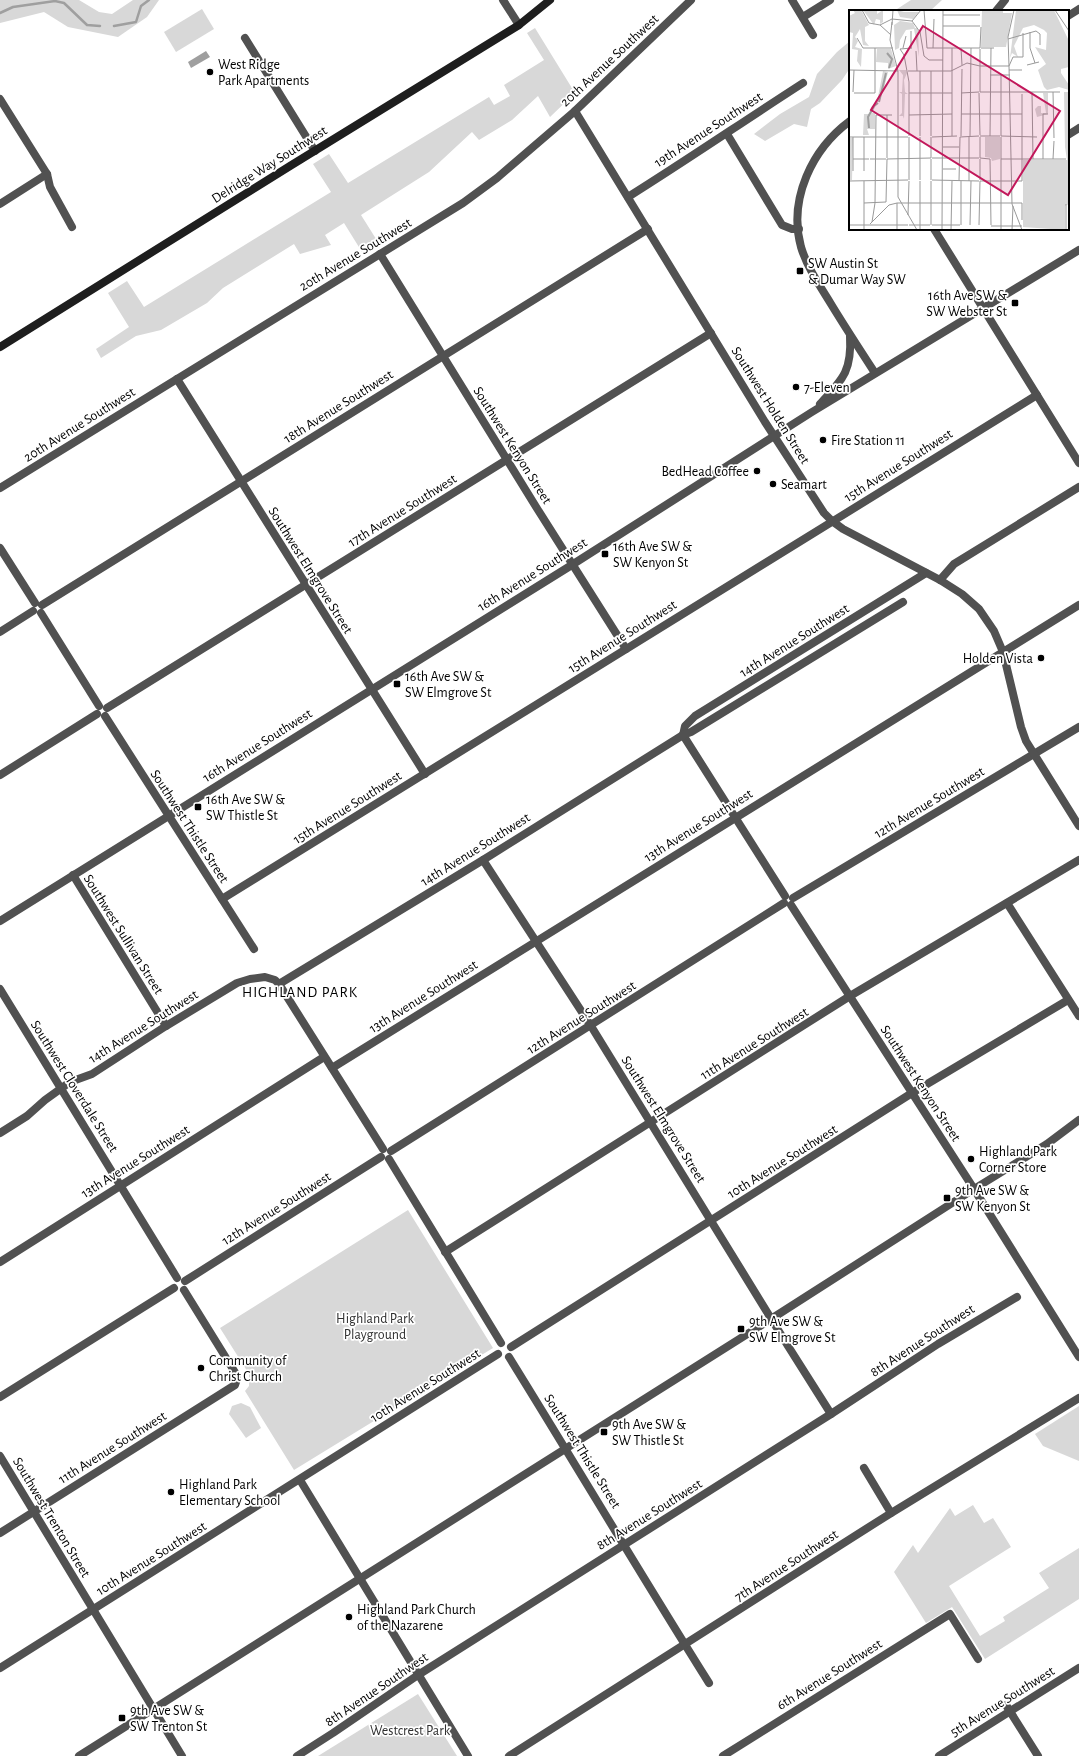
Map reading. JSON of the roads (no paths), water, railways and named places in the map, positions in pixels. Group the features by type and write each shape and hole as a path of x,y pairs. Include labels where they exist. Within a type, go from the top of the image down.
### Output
{"main road":[{"name":"Delridge Way Southwest","path":"0,347 315,150 519,26 550,0"}],"street":[{"path":"503,0 519,26"},
{"name":"20th Avenue Southwest","path":"0,488 380,254 481,190 575,111 691,0"},
{"path":"792,0 813,35"},
{"path":"802,17 830,0"},
{"path":"997,10 1006,0"},
{"path":"1069,15 1079,9"},
{"path":"245,38 315,150"},
{"name":"19th Avenue Southwest","path":"628,197 727,134 802,83"},
{"path":"0,99 47,174 50,187 72,227"},
{"name":"Southwest Holden Street","path":"575,111 774,436 824,513 843,529 940,580 962,594 979,609 994,631 1003,652 1021,727 1033,754 1079,826"},
{"path":"849,122 830,138 811,165 799,203 799,229 801,247 818,284 875,373"},
{"path":"1069,134 1079,128"},
{"path":"727,134 782,225 792,229 799,229"},
{"path":"0,204 47,174"},
{"name":"18th Avenue Southwest","path":"0,632 648,229"},
{"path":"935,230 1079,463"},
{"name":"16th Avenue Southwest","path":"0,921 572,565 812,412 1079,250"},
{"name":"Southwest Kenyon Street","path":"380,254 572,565 626,649"},
{"name":"17th Avenue Southwest","path":"0,775 711,333"},
{"path":"812,412 839,384 845,375 851,352 850,335"},
{"name":"Southwest Elmgrove Street","path":"177,379 425,774"},
{"name":"15th Avenue Southwest","path":"222,899 1037,395"},
{"path":"940,580 954,564 1079,487"},
{"name":"Southwest Thistle Street","path":"0,548 254,949"},
{"name":"14th Avenue Southwest","path":"683,735 685,726 694,716 926,573"},
{"name":"14th Avenue Southwest","path":"0,1133 27,1116 70,1082 92,1074 166,1026 237,983 265,977 275,980 279,984 483,860 683,735 691,732 904,602"},
{"name":"13th Avenue Southwest","path":"332,1068 1079,605"},
{"name":"12th Avenue Southwest","path":"185,1281 384,1155 392,1155 391,1151 788,901 1079,727"},
{"name":"Southwest Kenyon Street","path":"683,735 974,1189 1079,1357"},
{"name":"Southwest Elmgrove Street","path":"483,860 591,1026 771,1319 832,1414"},
{"name":"11th Avenue Southwest","path":"445,1252 850,996 1079,860"},
{"name":"Southwest Sullivan Street","path":"73,875 166,1026"},
{"path":"1007,903 1079,1016"},
{"path":"279,984 501,1343"},
{"name":"Southwest Cloverdale Street","path":"0,989 177,1278"},
{"name":"10th Avenue Southwest","path":"512,1346 712,1221 912,1093 1068,1000"},
{"name":"13th Avenue Southwest","path":"0,1262 324,1057"},
{"path":"79,1756 566,1449 974,1189 1048,1144 1079,1120"},
{"path":"177,1278 181,1278 185,1281 186,1286 184,1290 178,1291 174,1288 173,1282 177,1278"},
{"path":"0,1397 174,1288"},
{"name":"11th Avenue Southwest","path":"0,1533 225,1392 236,1382 236,1374 184,1290"},
{"name":"8th Avenue Southwest","path":"296,1756 333,1734 418,1675 832,1414 938,1344 1017,1297"},
{"path":"501,1343 508,1343 512,1346 512,1352 509,1357 503,1358 498,1354 498,1347 501,1343"},
{"name":"10th Avenue Southwest","path":"0,1668 498,1354"},
{"name":"Southwest Thistle Street","path":"509,1357 709,1683"},
{"name":"7th Avenue Southwest","path":"510,1756 891,1513 1079,1398"},
{"name":"Southwest Trenton Street","path":"0,1456 182,1756"},
{"path":"864,1468 891,1513"},
{"path":"300,1480 468,1756"},
{"name":"6th Avenue Southwest","path":"723,1756 950,1614 978,1659"},
{"name":"5th Avenue Southwest","path":"939,1756 1008,1708 1079,1668"},
{"path":"1008,1708 1038,1756"}],"waterway":[{"path":"114,26 136,22 141,6 149,0"},
{"path":"0,13 13,7 55,1 64,3 87,25 100,26"}],"place":[{"name":"West Ridge Park Apartments","path":"210,72"},
{"name":"SW Austin St & Dumar Way SW","path":"800,271"},
{"name":"16th Ave SW & SW Webster St","path":"1015,303"},
{"name":"7-Eleven","path":"796,387"},
{"name":"Fire Station 11","path":"823,440"},
{"name":"BedHead Coffee","path":"757,471"},
{"name":"Seamart","path":"773,484"},
{"name":"16th Ave SW & SW Kenyon St","path":"605,554"},
{"name":"Holden Vista","path":"1041,658"},
{"name":"16th Ave SW & SW Elmgrove St","path":"397,684"},
{"name":"16th Ave SW & SW Thistle St","path":"198,807"},
{"name":"Highland Park Corner Store","path":"971,1159"},
{"name":"9th Ave SW & SW Kenyon St","path":"947,1198"},
{"name":"9th Ave SW & SW Elmgrove St","path":"741,1329"},
{"name":"Community of Christ Church","path":"201,1368"},
{"name":"9th Ave SW & SW Thistle St","path":"604,1432"},
{"name":"Highland Park Elementary School","path":"171,1492"},
{"name":"Highland Park Church of the Nazarene","path":"349,1617"},
{"name":"9th Ave SW & SW Trenton St","path":"122,1718"}],"district":[{"name":"HIGHLAND PARK","path":"300,992"}],"park label":[{"name":"Highland Park Playground","path":"375,1326"},
{"name":"Westcrest Park","path":"410,1730"}]}
